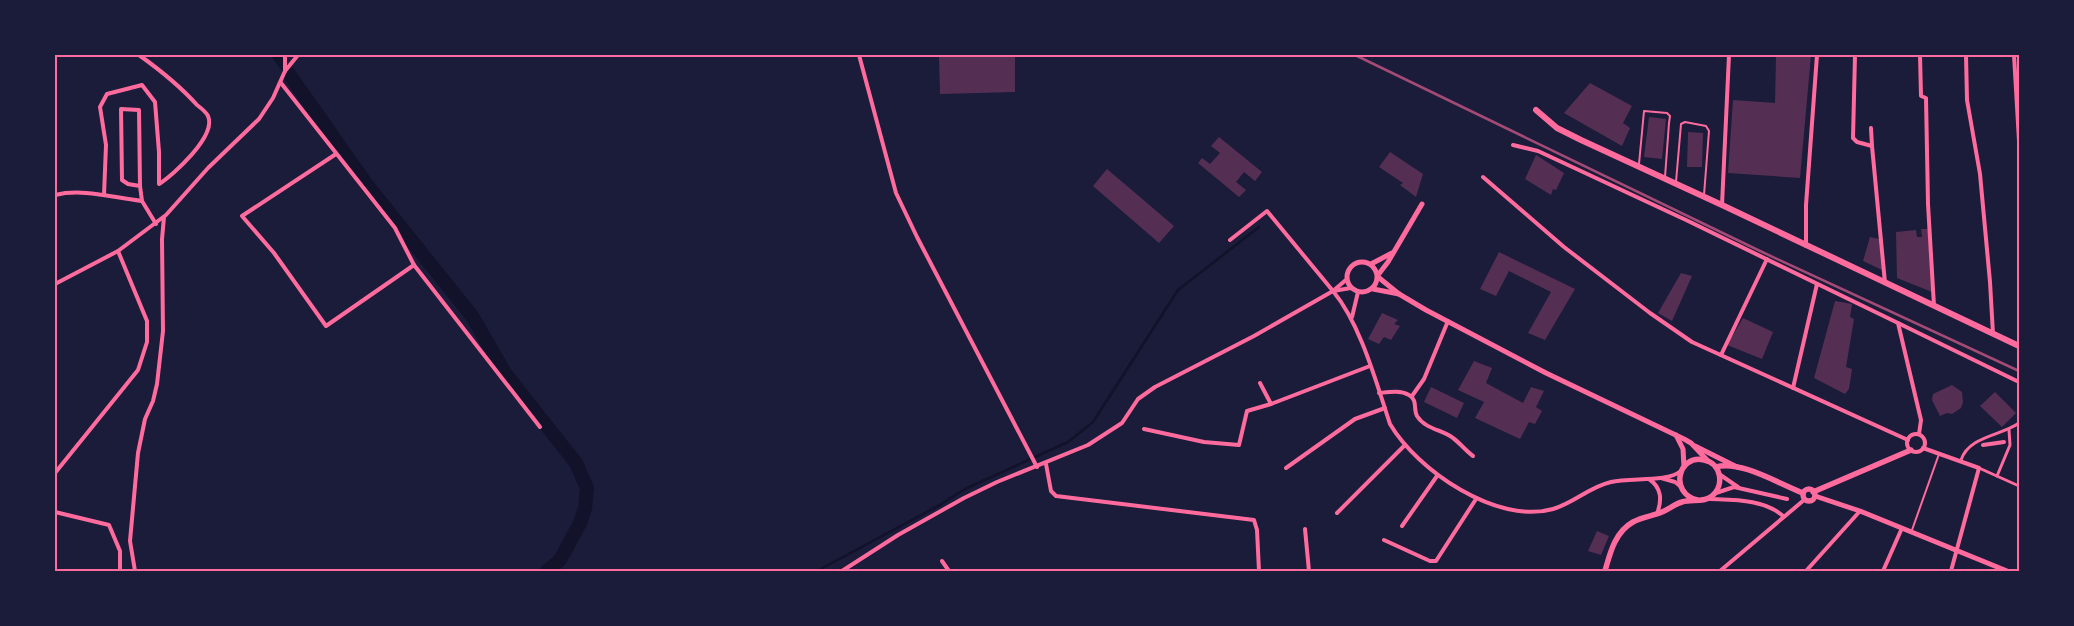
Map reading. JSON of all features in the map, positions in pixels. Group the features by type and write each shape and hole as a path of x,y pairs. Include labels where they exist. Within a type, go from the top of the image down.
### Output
{"main road":[{"path":"1536,110 1557,128 1638,168 1722,204 1806,246 2019,346"},
{"path":"1803,493 1804,500 1812,501 1814,494 1911,450"},
{"path":"1605,571 1609,555 1620,534 1633,522 1657,514 1674,505 1708,499 1714,494 1720,484 1717,470 1708,461 1695,460 1683,469 1681,487 1674,505"},
{"path":"1717,470 1740,468 1803,493"},
{"path":"1681,487 1687,496 1697,500"},
{"path":"1803,493 1808,489 1814,494"}],"street":[{"path":"104,195 106,145 100,108 107,94 142,85 155,102 159,152 158,184 170,176 192,154 209,129 208,117 183,90 139,55"},
{"path":"55,284 118,251 164,217 208,168 259,119 281,83 285,71 286,55"},
{"path":"285,71 298,55"},
{"path":"859,55 896,193 1036,465"},
{"path":"1722,204 1729,55"},
{"path":"1806,246 1806,206 1817,55"},
{"path":"1855,55 1853,138 1857,142 1872,146"},
{"path":"1920,55 1921,96 1926,98 1928,204 1934,306"},
{"path":"1966,55 1968,100 1980,174 1993,334"},
{"path":"2014,55 2019,141"},
{"path":"281,83 395,228 414,265 540,427"},
{"path":"140,186 128,184 122,180 121,109 139,110 140,186 142,201 156,224"},
{"path":"1872,128 1872,146 1885,283"},
{"path":"1513,145 1538,151 1686,220 2019,382"},
{"path":"336,154 242,216 274,253 326,326 414,265"},
{"path":"1483,177 1564,247 1650,313 1692,342 1908,440"},
{"path":"55,195 66,193 104,195 142,201"},
{"path":"1347,279 1352,288 1358,292 1368,292 1373,289 1378,276 1422,204"},
{"path":"1230,240 1267,211 1333,291 1352,318 1390,424 1405,445 1437,476 1476,499 1510,509 1552,510 1604,483 1672,476 1683,469 1683,449 1676,435"},
{"path":"135,571 130,541 138,453 145,419 153,401 157,384 163,331 162,238 164,217"},
{"path":"55,473 138,370 144,358 148,342 147,321 118,251"},
{"path":"1371,264 1393,252"},
{"path":"1721,355 1766,260"},
{"path":"842,571 898,535 964,498 1036,465 1046,464 1088,445 1122,423 1138,399 1155,387 1254,336 1333,291 1347,279 1349,269 1354,264 1364,262 1371,264 1378,276 1399,294 1448,321 1546,373 1740,468"},
{"path":"1793,388 1817,284"},
{"path":"1333,291 1352,288"},
{"path":"1373,289 1399,294"},
{"path":"1352,318 1358,292"},
{"path":"1412,396 1424,379 1448,321"},
{"path":"1898,323 1921,420 1919,434 1924,440 1923,448"},
{"path":"1144,429 1204,442 1239,445 1247,412 1370,366"},
{"path":"1260,383 1271,404"},
{"path":"1379,393 1392,391 1412,396 1415,401 1417,416 1431,428 1454,438 1464,450 1473,456"},
{"path":"1286,468 1355,419 1385,408"},
{"path":"1961,460 1970,445 2009,430 2019,423"},
{"path":"1997,476 2010,445 2009,430"},
{"path":"1919,434 1913,434 1908,440 1908,446 1911,450 1918,451 1923,448 1939,452 2019,486"},
{"path":"1984,445 2004,442"},
{"path":"1691,443 1708,461"},
{"path":"1337,513 1405,445"},
{"path":"1046,464 1051,491 1056,496 1254,520 1257,530 1259,571"},
{"path":"1951,571 1958,552 1979,468"},
{"path":"1717,470 1726,480 1740,488 1787,499"},
{"path":"1402,526 1437,476"},
{"path":"1647,478 1655,484 1660,493 1660,504 1657,514"},
{"path":"1656,478 1675,482 1681,487"},
{"path":"1714,494 1726,489 1740,488"},
{"path":"1814,494 2007,571"},
{"path":"1384,540 1430,561 1436,561 1476,499"},
{"path":"1708,499 1760,504 1777,511 1783,516"},
{"path":"1720,571 1804,500"},
{"path":"1806,571 1860,511"},
{"path":"55,512 108,525 120,551 120,571"},
{"path":"1883,571 1902,528"},
{"path":"1305,529 1309,571"},
{"path":"942,561 949,571"}],"lane":[{"path":"1638,168 1643,113 1647,110 1663,111 1670,116 1665,179"},
{"path":"1675,184 1681,124 1685,122 1704,125 1708,127 1709,131 1703,196"},
{"path":"1911,532 1939,452"}],"building":[{"path":"939,55 1015,55 1015,92 940,94"},
{"path":"1776,55 1811,55 1800,178 1728,173 1733,100 1775,103"},
{"path":"1590,83 1632,106 1623,123 1630,128 1622,146 1564,113"},
{"path":"1649,117 1666,119 1662,159 1644,157"},
{"path":"1688,132 1703,133 1702,167 1687,167"},
{"path":"1219,137 1262,172 1255,181 1244,172 1236,182 1246,190 1239,197 1198,163 1202,158 1210,164 1220,153 1211,146"},
{"path":"1390,152 1423,174 1416,197 1400,185 1403,183 1379,167"},
{"path":"1536,155 1564,173 1556,190 1553,189 1551,195 1525,179"},
{"path":"1107,169 1174,226 1159,243 1093,186"},
{"path":"1921,229 1929,229 1932,292 1897,278 1896,232 1916,230 1917,237 1922,237"},
{"path":"1870,237 1879,239 1882,270 1863,261"},
{"path":"1499,252 1575,289 1545,340 1528,333 1551,292 1509,271 1496,296 1480,289"},
{"path":"1681,273 1692,276 1672,321 1658,313"},
{"path":"1835,301 1852,304 1850,317 1854,319 1846,367 1852,369 1849,389 1845,394 1814,378"},
{"path":"1382,313 1398,320 1394,324 1400,326 1391,340 1384,337 1379,344 1368,339"},
{"path":"1743,318 1773,332 1762,359 1727,345"},
{"path":"1474,361 1492,368 1486,383 1523,403 1531,387 1544,391 1536,407 1542,411 1535,424 1529,422 1520,439 1475,418 1484,402 1458,390"},
{"path":"1952,385 1962,392 1963,402 1961,408 1952,414 1947,413 1940,416 1932,400 1933,394"},
{"path":"1431,387 1464,403 1457,418 1424,402"},
{"path":"1995,392 2016,413 2002,427 1980,406"},
{"path":"1597,531 1609,536 1601,555 1588,551"}],"waterway":[{"path":"276,55 284,66"},
{"path":"289,74 367,185 472,316 505,373 576,463 587,488 585,508 580,523 560,560 547,571"},
{"path":"817,571 938,506 965,489 1068,442 1093,422 1178,290 1259,227"}],"railway":[{"path":"1355,55 1760,251 2019,371"}]}
